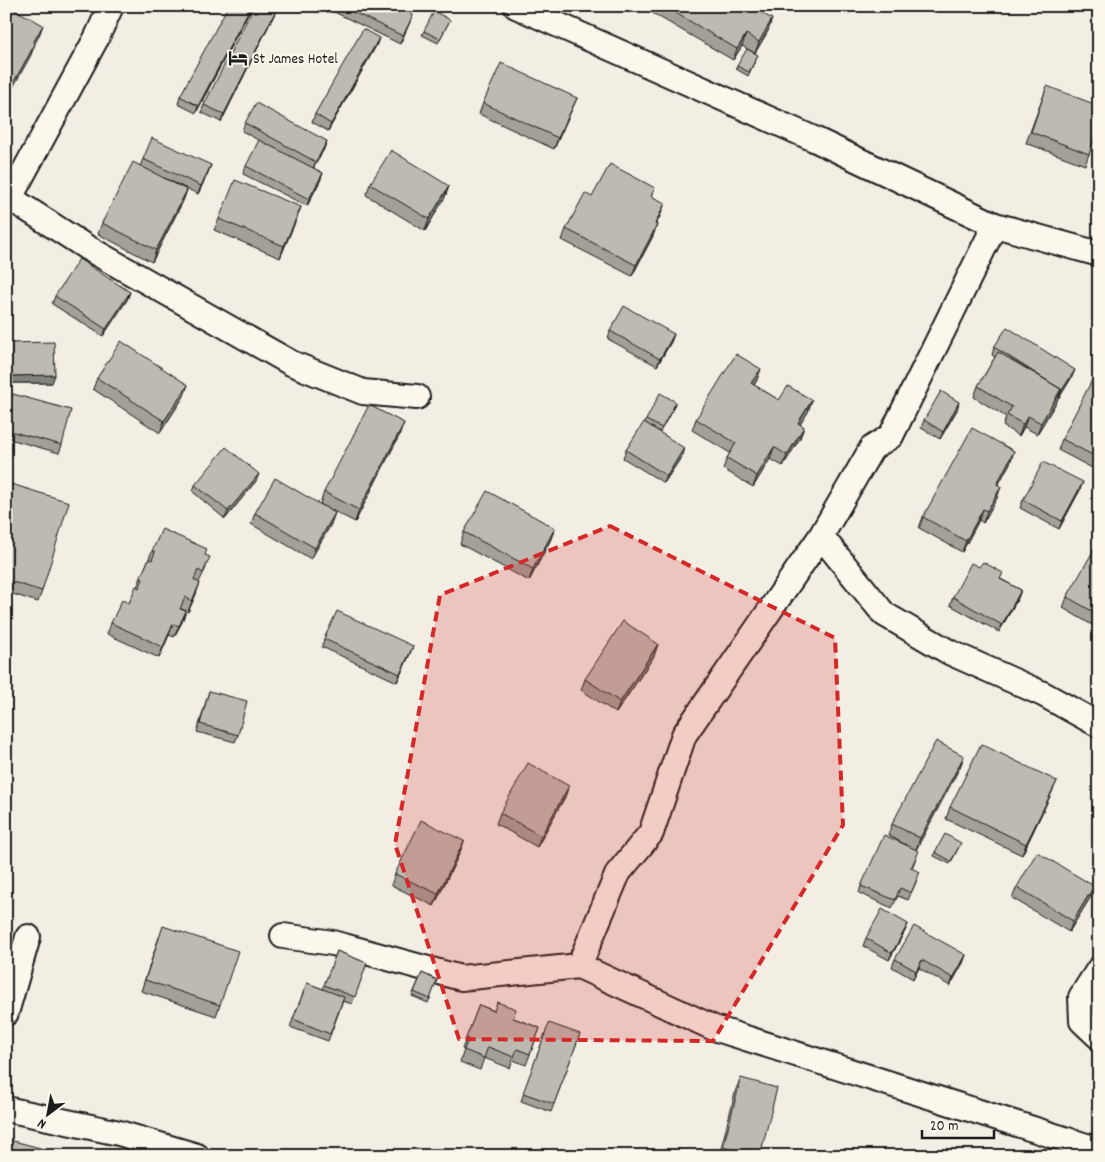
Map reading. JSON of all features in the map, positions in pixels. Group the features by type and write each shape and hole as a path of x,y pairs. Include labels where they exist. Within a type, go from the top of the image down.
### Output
{"street":[{"path":"111,6 97,37 8,202 291,363 363,392 416,397"},
{"path":"516,6 814,139 995,225 1099,254"},
{"path":"579,966 618,873 651,833 684,735 821,536 872,448 891,436 995,225"},
{"path":"821,536 884,614 949,652 1043,694 1099,725"},
{"path":"283,936 333,943 460,978 579,966 714,1028 1099,1150"},
{"path":"6,1013 28,937"},
{"path":"1099,968 1081,997 1082,1021 1099,1037"},
{"path":"6,1109 120,1133 197,1156"}],"highlighted area":[{"path":"610,526 835,638 843,825 713,1041 459,1039 395,844 440,595"}],"building":[{"path":"228,6 251,6 198,106 180,96"},
{"path":"254,6 278,6 224,114 204,105"},
{"path":"341,6 395,6 413,15 403,36"},
{"path":"664,6 750,6 772,19 759,42 746,34 737,49"},
{"path":"754,6 764,6 761,10"},
{"path":"10,7 43,25 33,43 35,44 6,96 6,14"},
{"path":"434,11 450,20 440,39 424,31"},
{"path":"363,29 379,38 331,124 315,114"},
{"path":"747,49 758,55 749,72 737,66"},
{"path":"501,63 577,98 558,138 483,103"},
{"path":"1047,86 1099,106 1099,127 1089,154 1031,132"},
{"path":"256,103 327,141 316,162 245,123"},
{"path":"152,138 211,165 201,186 143,159"},
{"path":"259,140 323,173 309,199 246,166"},
{"path":"391,150 449,186 429,219 370,184"},
{"path":"133,162 187,190 156,250 102,223"},
{"path":"610,164 655,188 651,196 665,203 655,224 657,225 636,265 566,229 585,193 592,197"},
{"path":"235,180 301,207 284,246 219,219"},
{"path":"79,259 130,292 106,329 55,296"},
{"path":"624,306 674,334 660,359 610,331"},
{"path":"1007,327 1075,370 1062,390 994,347"},
{"path":"121,341 188,385 164,421 97,378"},
{"path":"54,342 55,375 9,376 8,343"},
{"path":"998,352 1061,389 1041,423 1028,416 1023,424 1007,415 1012,407 978,386"},
{"path":"736,354 761,369 751,383 779,400 788,386 812,400 798,423 804,427 787,455 774,447 757,476 727,458 736,443 696,419"},
{"path":"1093,378 1099,381 1098,458 1062,439"},
{"path":"941,391 959,402 943,432 924,420"},
{"path":"660,393 676,402 662,428 646,420"},
{"path":"13,394 71,410 62,445 6,430 6,420"},
{"path":"369,405 404,423 359,510 324,492"},
{"path":"644,422 684,448 667,476 626,450"},
{"path":"972,428 1014,451 997,484 1001,487 987,511 983,509 966,541 923,517"},
{"path":"226,447 259,474 228,511 195,485"},
{"path":"1043,462 1083,482 1062,521 1023,500"},
{"path":"275,478 335,513 315,548 255,513"},
{"path":"8,483 69,502 42,591 6,580 6,488"},
{"path":"487,491 555,528 533,569 464,532"},
{"path":"162,529 207,549 205,555 210,557 203,573 198,570 194,580 200,583 192,601 185,597 180,609 186,611 179,626 173,624 163,647 111,623 122,600 129,603 136,586 139,588 143,579 140,578 149,559 152,560 155,552 152,551"},
{"path":"1096,546 1099,547 1099,615 1067,597"},
{"path":"983,562 1003,573 1000,579 1021,590 1002,625 953,597 971,563 979,567"},
{"path":"337,611 413,646 400,674 324,639"},
{"path":"623,621 658,644 620,702 585,679"},
{"path":"209,691 247,701 238,735 200,724"},
{"path":"936,741 964,756 920,838 892,824"},
{"path":"981,744 1057,781 1026,844 950,807"},
{"path":"528,763 569,786 541,836 500,813"},
{"path":"421,820 464,841 438,894 395,874"},
{"path":"945,834 961,843 951,861 935,852"},
{"path":"884,835 919,851 911,868 920,872 911,893 900,888 895,900 861,886"},
{"path":"1037,852 1094,886 1073,921 1017,887"},
{"path":"882,909 908,924 892,953 866,938"},
{"path":"163,926 238,951 220,1005 145,980"},
{"path":"914,926 966,955 953,978 922,960 916,971 895,959"},
{"path":"337,951 367,963 355,997 324,985"},
{"path":"422,973 437,980 430,999 414,992"},
{"path":"307,983 344,997 330,1034 293,1019"},
{"path":"497,1002 516,1009 513,1018 540,1028 530,1054 517,1049 514,1057 488,1047 484,1058 464,1050 468,1039 466,1038 479,1005 494,1011"},
{"path":"549,1023 580,1034 554,1104 523,1093"},
{"path":"741,1078 777,1088 760,1156 723,1147"},
{"path":"6,1139 44,1149 42,1156 6,1156"}],"place":[{"name":"St James Hotel","path":"238,58"}]}
